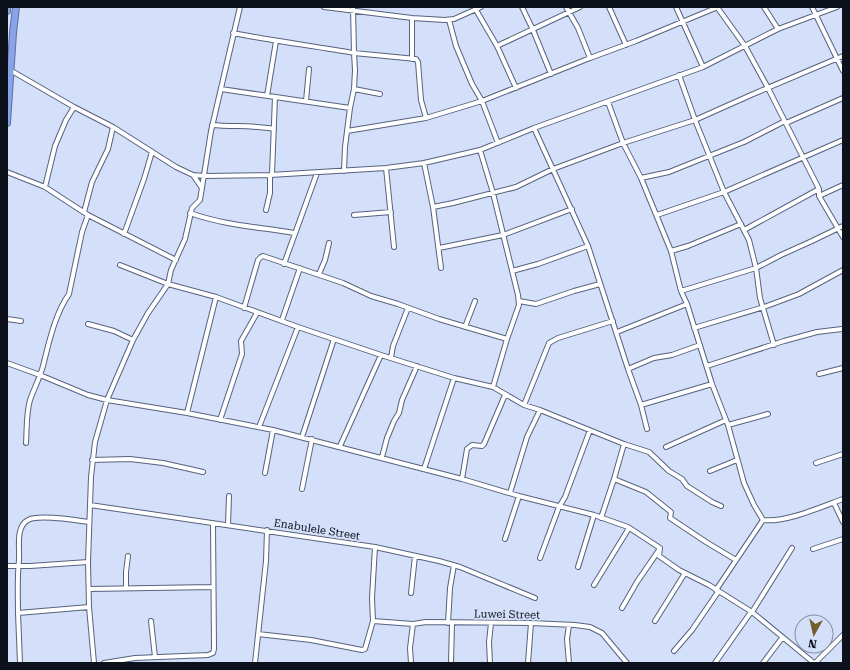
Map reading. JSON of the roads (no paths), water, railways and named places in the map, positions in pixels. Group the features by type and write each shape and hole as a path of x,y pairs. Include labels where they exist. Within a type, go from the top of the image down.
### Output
{"highway":[{"path":"7,124 16,7"}],"street":[{"path":"94,663 89,607 88,562 92,460 95,442 107,400 133,340 148,313 168,284 171,270 185,239 190,213 192,208 200,200 212,125 238,7"},
{"path":"324,7 353,9 412,18 449,20 481,7"},
{"path":"522,7 551,74"},
{"path":"566,7 578,28 590,58"},
{"path":"497,46 580,7"},
{"path":"609,7 626,45"},
{"path":"676,7 703,67"},
{"path":"347,131 426,118 482,101 626,45 718,7 745,46 768,88 819,189 819,196 843,237"},
{"path":"764,7 778,29"},
{"path":"812,7 843,71"},
{"path":"10,70 74,107 114,127 176,167 193,175 271,175 344,172 424,163 480,150 534,128 703,67 778,29 837,7"},
{"path":"344,172 345,147 354,89 355,70 353,9"},
{"path":"476,10 497,46 516,88"},
{"path":"412,18 412,59"},
{"path":"449,20 459,52 472,84 482,101 498,143"},
{"path":"233,34 319,46 354,53 416,59 418,62 421,100 426,118"},
{"path":"267,96 276,41"},
{"path":"432,207 453,204 516,187 553,169 623,143 695,120 751,94 843,56"},
{"path":"306,101 309,69"},
{"path":"679,75 695,120 724,192 749,240 756,268 760,298 764,307 774,345"},
{"path":"221,89 350,108"},
{"path":"354,89 380,94"},
{"path":"266,210 270,193 275,97"},
{"path":"641,178 669,172 744,142 785,122 843,98"},
{"path":"608,102 623,143 641,178 671,251 681,291 687,304 712,384 728,425 744,483 754,505 763,520 773,522 843,499"},
{"path":"45,187 55,146 66,120 74,107"},
{"path":"212,125 229,127 264,127 274,129"},
{"path":"84,212 92,182 108,148 114,127"},
{"path":"534,128 588,246 641,405 647,429"},
{"path":"657,215 724,192 843,140"},
{"path":"480,150 493,193 519,301 493,387"},
{"path":"124,234 152,152"},
{"path":"424,163 442,268"},
{"path":"386,168 394,247"},
{"path":"7,172 45,187 88,215 176,260"},
{"path":"284,264 317,173"},
{"path":"193,175 202,188"},
{"path":"819,196 843,185"},
{"path":"744,230 819,189"},
{"path":"439,248 503,235 572,209"},
{"path":"354,216 391,212"},
{"path":"190,213 222,222 294,234"},
{"path":"26,443 27,417 30,401 40,375 59,314 64,301 69,294 82,232 88,215"},
{"path":"671,251 688,246 741,224"},
{"path":"681,291 756,268 843,226"},
{"path":"319,274 325,260 329,243"},
{"path":"512,271 538,264 588,246"},
{"path":"244,308 259,258 263,256 343,282 371,296 466,328 507,339"},
{"path":"120,265 168,284 216,297 257,313 282,320 298,327 381,355 454,378 493,387 524,405 624,444 649,452 669,471 682,479 687,486 721,506"},
{"path":"282,320 300,268"},
{"path":"694,328 764,307 799,294 843,270"},
{"path":"519,301 536,304 600,284"},
{"path":"187,412 216,297"},
{"path":"466,328 475,301"},
{"path":"617,332 687,304"},
{"path":"391,358 393,346 408,308"},
{"path":"220,420 242,354 241,341 257,313"},
{"path":"7,319 21,321"},
{"path":"524,405 548,343 558,338 613,321"},
{"path":"88,324 114,331 133,340"},
{"path":"259,427 298,327"},
{"path":"707,366 817,332 843,330"},
{"path":"302,437 334,339"},
{"path":"628,369 654,358 672,355 700,345"},
{"path":"340,446 381,355"},
{"path":"7,363 88,395 107,400 187,412 273,430 462,478 519,496 594,515 628,526 660,548"},
{"path":"382,457 387,438 394,421 400,413 402,400 417,366"},
{"path":"819,374 843,368"},
{"path":"424,469 454,378"},
{"path":"641,405 712,384"},
{"path":"462,478 467,449 472,445 482,446 484,444 505,395"},
{"path":"510,493 526,437 540,410"},
{"path":"728,425 768,414"},
{"path":"666,447 726,420"},
{"path":"266,473 273,430"},
{"path":"540,558 559,506 565,497 590,430"},
{"path":"302,489 312,440"},
{"path":"601,518 624,444"},
{"path":"816,463 843,454"},
{"path":"92,460 130,459 163,463 203,472"},
{"path":"710,471 737,460"},
{"path":"614,479 646,492 671,512 670,518 736,560"},
{"path":"228,525 229,496"},
{"path":"505,539 519,496"},
{"path":"834,503 843,522"},
{"name":"Enabulele Street","path":"90,505 375,547 454,565 535,598"},
{"path":"578,567 594,515"},
{"path":"20,663 18,542 21,528 24,522 29,519 43,517 89,522"},
{"path":"674,651 692,630 763,520"},
{"path":"104,663 134,658 208,655 213,652 213,523"},
{"path":"594,585 629,528"},
{"path":"255,663 266,561 267,530"},
{"path":"813,549 843,539"},
{"path":"258,634 311,640 364,650 372,621 375,547"},
{"path":"660,548 659,556 752,612 814,663 843,635"},
{"path":"622,608 637,582 660,548"},
{"path":"715,663 752,612 792,548"},
{"path":"126,588 128,556"},
{"path":"411,593 415,556"},
{"path":"7,566 88,562"},
{"path":"451,663 450,588 454,565"},
{"path":"655,621 685,573"},
{"path":"89,589 213,587"},
{"path":"18,612 89,607"},
{"path":"151,621 155,657"},
{"name":"Luwei Street","path":"372,621 413,624 426,622 531,623 590,627 602,633 627,663"},
{"path":"490,663 489,642 491,623"},
{"path":"528,663 531,623"},
{"path":"411,663 410,648 413,624"},
{"path":"569,625 567,640 569,663"},
{"path":"763,663 782,638"}]}
